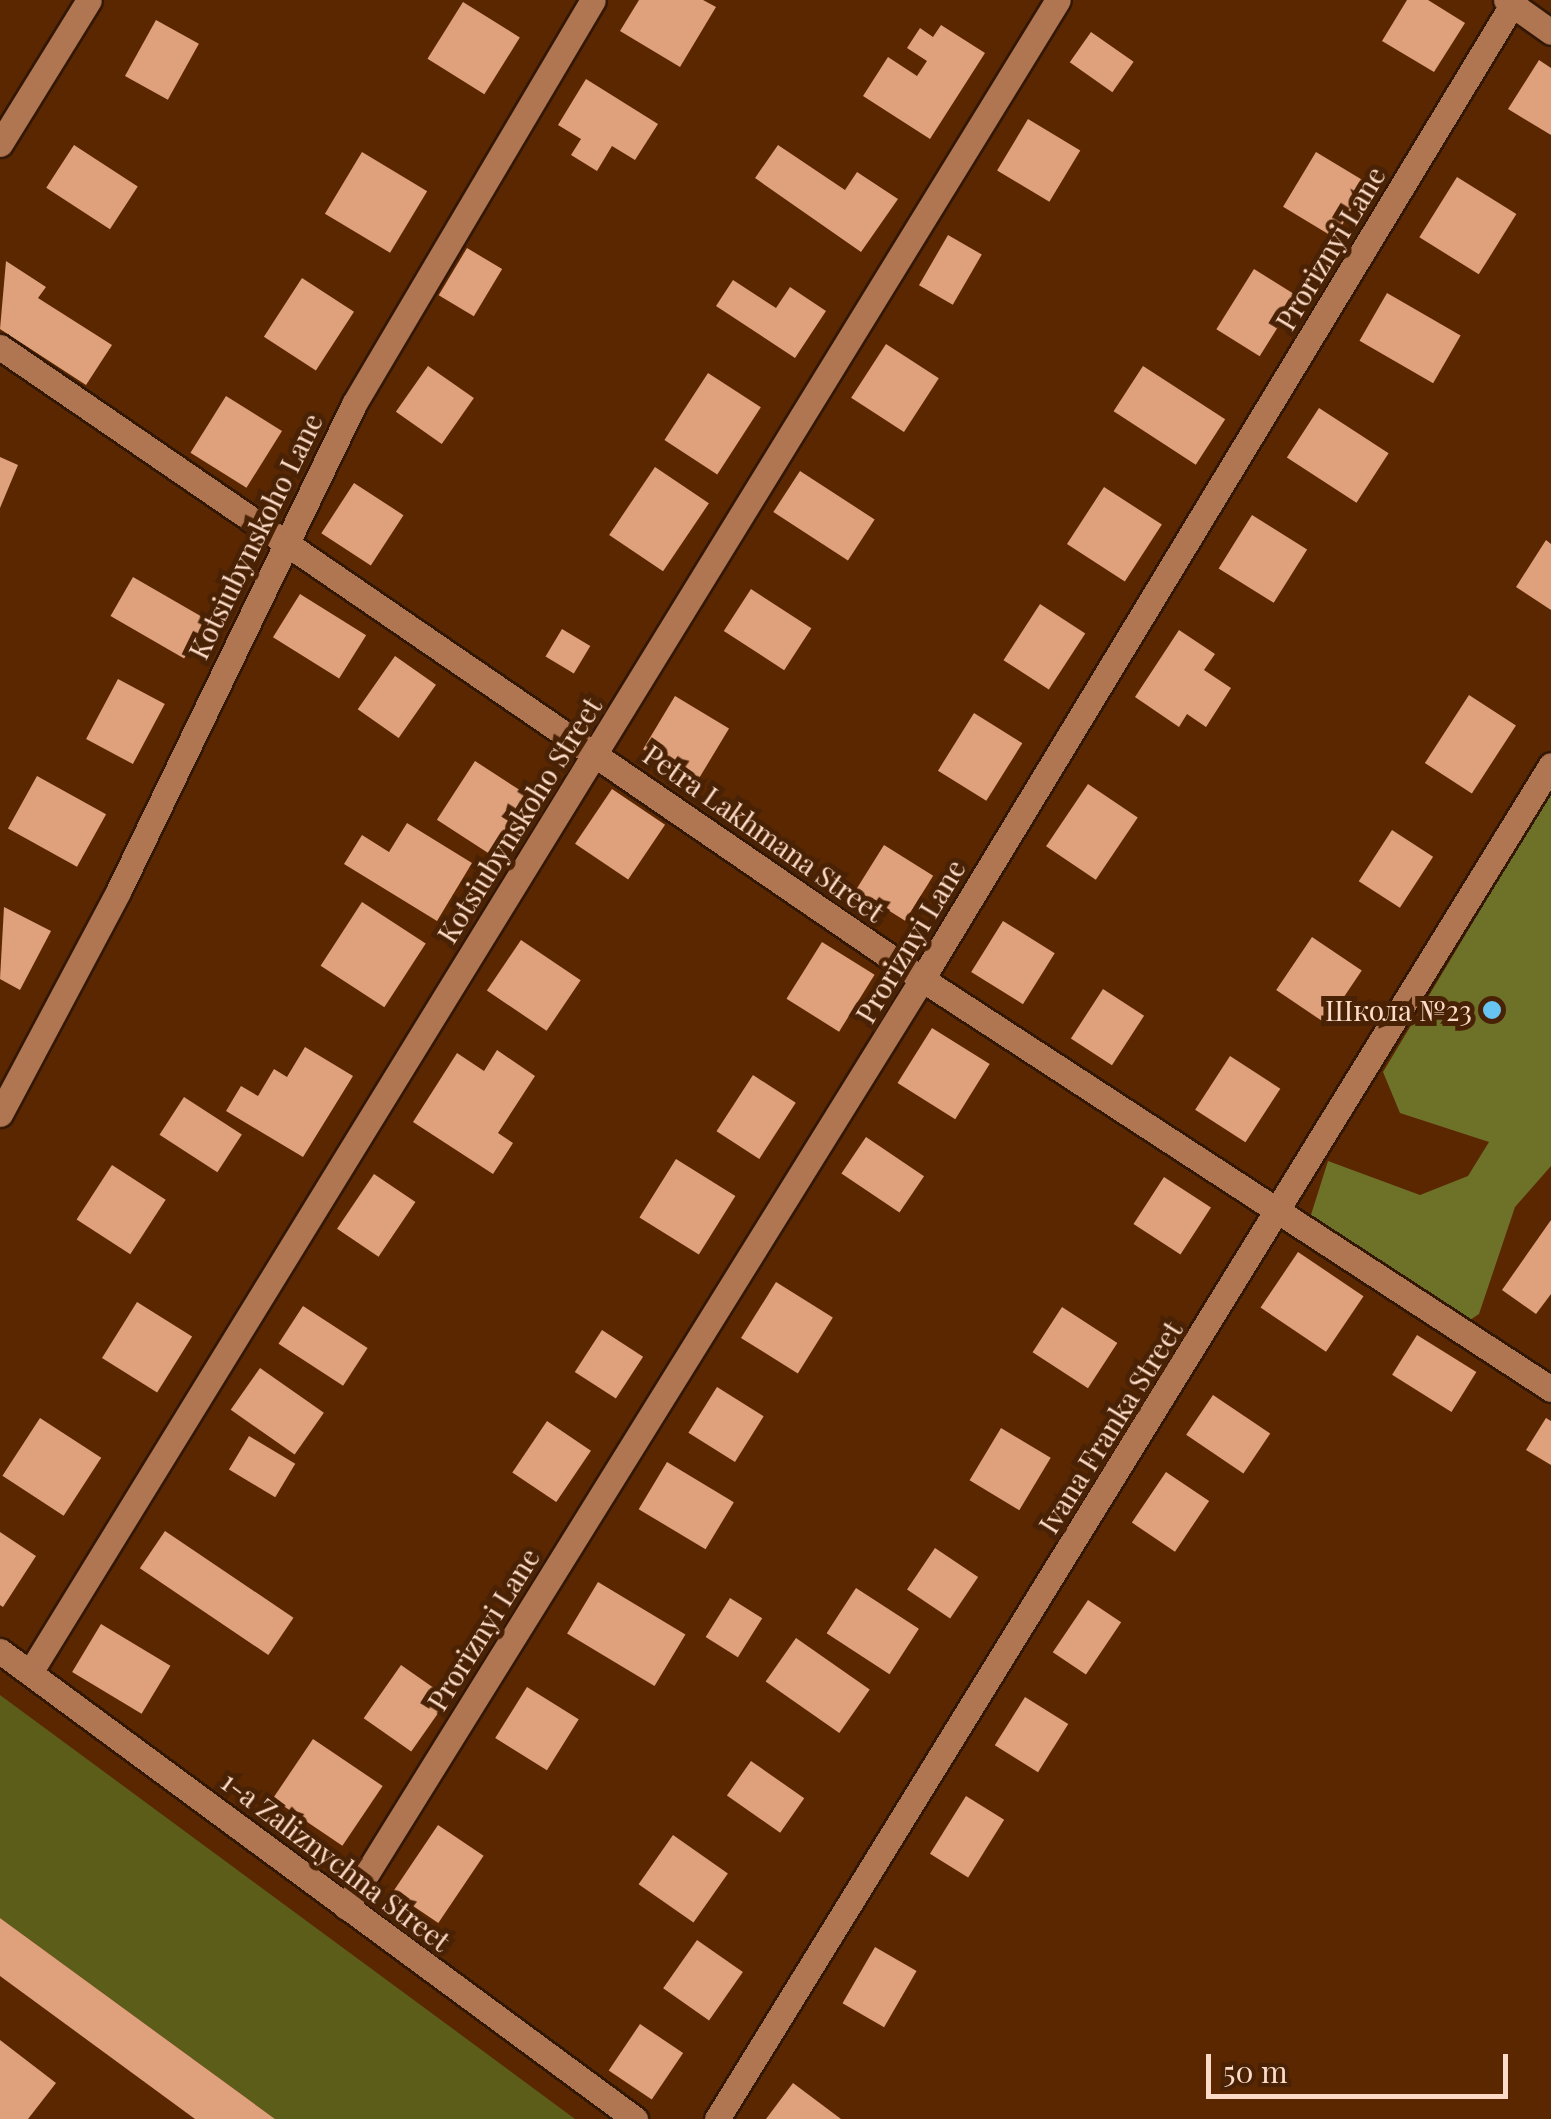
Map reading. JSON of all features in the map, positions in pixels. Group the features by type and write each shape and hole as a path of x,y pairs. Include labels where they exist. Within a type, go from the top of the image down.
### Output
{"street":[{"path":"0,141 89,0"},
{"name":"Kotsiubynskoho Lane","path":"0,1114 118,892 282,542 424,282 593,0"},
{"name":"Kotsiubynskoho Street","path":"31,1672 1058,0"},
{"path":"1511,2 1551,32"},
{"name":"Proriznyi Lane","path":"346,1906 922,979 1511,2"},
{"name":"Petra Lakhmana Street","path":"0,347 922,979 1551,1389"},
{"name":"Ivana Franka Street","path":"717,2119 1551,765"},
{"name":"1-a Zaliznychna Street","path":"0,1652 636,2119"}],"shaded area":[{"name":"Школа №23","path":"1551,792 1551,1166 1515,1207 1479,1314 1467,1322 1309,1221 1328,1161 1420,1195 1468,1176 1489,1142 1400,1113 1383,1072"},
{"path":"0,1695 575,2119 275,2119 0,1918"}],"building":[{"path":"639,0 703,0 716,7 680,67 620,31"},
{"path":"1407,0 1428,0 1465,23 1434,72 1382,41"},
{"path":"463,2 520,38 484,94 427,59"},
{"path":"156,20 199,44 168,100 125,76"},
{"path":"941,25 985,53 930,139 863,96 888,57 917,76 927,61 907,48 920,28 933,37"},
{"path":"1091,32 1134,62 1112,92 1070,62"},
{"path":"1539,60 1551,68 1551,135 1508,109"},
{"path":"586,79 658,124 635,160 612,146 597,171 571,155 581,139 558,125"},
{"path":"1028,119 1080,150 1049,202 997,170"},
{"path":"74,145 138,186 110,229 46,188"},
{"path":"778,145 845,190 857,172 898,199 861,252 755,178"},
{"path":"362,152 427,191 390,253 325,214"},
{"path":"1316,152 1367,183 1334,238 1283,207"},
{"path":"1457,177 1516,214 1479,274 1419,237"},
{"path":"948,235 982,254 953,305 919,285"},
{"path":"467,248 502,269 474,316 439,295"},
{"path":"6,261 46,287 38,298 112,345 86,385 0,329"},
{"path":"1254,269 1297,296 1260,356 1216,329"},
{"path":"302,278 354,312 316,370 264,337"},
{"path":"733,280 776,308 790,287 826,311 795,358 716,306"},
{"path":"1387,293 1461,336 1433,383 1360,341"},
{"path":"886,344 939,378 904,432 851,398"},
{"path":"428,366 474,398 442,444 396,412"},
{"path":"1143,366 1225,419 1196,465 1114,411"},
{"path":"708,373 761,407 717,474 664,440"},
{"path":"226,396 282,431 246,488 190,453"},
{"path":"1319,408 1389,453 1356,503 1287,457"},
{"path":"0,457 18,465 0,508"},
{"path":"655,467 709,503 663,571 609,535"},
{"path":"800,471 875,519 848,561 773,512"},
{"path":"354,483 403,515 371,565 321,533"},
{"path":"1104,487 1162,525 1125,582 1067,544"},
{"path":"1252,515 1307,549 1274,603 1219,568"},
{"path":"1546,540 1551,544 1551,610 1516,587"},
{"path":"133,577 207,620 184,658 110,616"},
{"path":"751,589 811,628 784,670 724,631"},
{"path":"300,594 366,635 339,679 273,637"},
{"path":"1040,604 1085,633 1049,690 1004,660"},
{"path":"562,629 590,646 574,673 546,656"},
{"path":"1179,630 1215,654 1204,670 1231,688 1206,727 1187,714 1179,727 1135,697"},
{"path":"395,656 436,685 399,738 358,709"},
{"path":"118,679 165,704 133,764 86,739"},
{"path":"1469,695 1516,725 1472,793 1425,763"},
{"path":"675,696 729,728 697,782 643,749"},
{"path":"974,713 1022,743 986,801 938,771"},
{"path":"475,761 528,795 490,854 437,820"},
{"path":"37,776 106,814 77,867 8,828"},
{"path":"1088,784 1138,818 1096,880 1046,846"},
{"path":"612,789 665,825 628,880 575,844"},
{"path":"407,823 472,863 437,921 344,864 362,835 389,852"},
{"path":"1392,830 1433,857 1400,908 1359,881"},
{"path":"884,845 933,876 905,921 856,890"},
{"path":"362,902 426,943 384,1007 321,966"},
{"path":"4,907 51,931 20,990 0,979"},
{"path":"1003,921 1055,953 1023,1004 971,972"},
{"path":"1312,937 1362,971 1326,1024 1276,990"},
{"path":"521,940 581,980 547,1031 487,991"},
{"path":"822,942 875,975 839,1032 786,999"},
{"path":"1103,989 1144,1016 1112,1065 1071,1038"},
{"path":"932,1028 990,1064 955,1119 898,1083"},
{"path":"305,1047 353,1076 303,1157 226,1111 241,1086 258,1096 274,1069 287,1077"},
{"path":"497,1050 535,1076 498,1133 513,1143 493,1174 413,1122 457,1053 484,1071"},
{"path":"1230,1056 1280,1089 1245,1142 1195,1110"},
{"path":"753,1075 796,1103 759,1159 717,1131"},
{"path":"184,1097 242,1135 217,1172 159,1135"},
{"path":"866,1137 924,1176 899,1213 841,1173"},
{"path":"676,1159 735,1196 699,1255 639,1218"},
{"path":"112,1165 166,1200 130,1254 77,1220"},
{"path":"374,1174 415,1202 379,1257 337,1229"},
{"path":"1164,1177 1211,1207 1180,1254 1134,1224"},
{"path":"1551,1220 1551,1294 1536,1314 1502,1290"},
{"path":"1298,1252 1363,1296 1326,1352 1261,1308"},
{"path":"776,1282 833,1318 798,1373 741,1338"},
{"path":"137,1302 192,1336 157,1392 102,1358"},
{"path":"303,1306 368,1348 343,1386 278,1344"},
{"path":"1062,1307 1117,1343 1088,1388 1033,1352"},
{"path":"602,1330 643,1357 616,1399 575,1372"},
{"path":"1417,1335 1476,1372 1451,1412 1392,1375"},
{"path":"260,1368 324,1413 295,1455 231,1410"},
{"path":"717,1387 764,1416 735,1462 688,1433"},
{"path":"1213,1395 1270,1434 1243,1473 1186,1435"},
{"path":"40,1418 101,1458 64,1516 2,1476"},
{"path":"1546,1418 1551,1421 1551,1465 1526,1450"},
{"path":"547,1421 591,1451 556,1502 512,1472"},
{"path":"1001,1428 1051,1458 1019,1510 970,1480"},
{"path":"249,1436 295,1464 275,1497 229,1469"},
{"path":"667,1462 734,1502 706,1549 639,1509"},
{"path":"1166,1472 1209,1501 1175,1552 1132,1523"},
{"path":"165,1531 294,1618 268,1655 140,1568"},
{"path":"0,1532 36,1556 3,1607 0,1605"},
{"path":"935,1548 978,1577 950,1619 907,1589"},
{"path":"598,1582 685,1635 655,1686 567,1633"},
{"path":"856,1588 919,1629 889,1674 827,1633"},
{"path":"730,1598 762,1618 738,1657 706,1637"},
{"path":"1088,1600 1121,1622 1086,1675 1053,1652"},
{"path":"101,1624 170,1666 142,1714 72,1672"},
{"path":"796,1638 870,1690 839,1733 766,1681"},
{"path":"401,1665 449,1698 411,1752 364,1718"},
{"path":"527,1687 579,1719 547,1770 495,1738"},
{"path":"1025,1697 1068,1724 1038,1772 995,1745"},
{"path":"313,1739 383,1786 342,1846 273,1799"},
{"path":"751,1761 804,1798 780,1833 727,1795"},
{"path":"966,1796 1004,1820 968,1878 930,1854"},
{"path":"438,1825 484,1856 438,1923 393,1892"},
{"path":"673,1835 728,1873 693,1923 639,1884"},
{"path":"0,1918 275,2119 195,2119 0,1976"},
{"path":"697,1940 743,1972 709,2020 663,1988"},
{"path":"875,1947 917,1971 884,2027 842,2003"},
{"path":"640,2024 683,2053 652,2100 609,2070"},
{"path":"0,2040 56,2083 28,2119 0,2119"},
{"path":"793,2083 841,2119 766,2119"}],"place":[{"name":"Школа №23","path":"1492,1010"}]}
